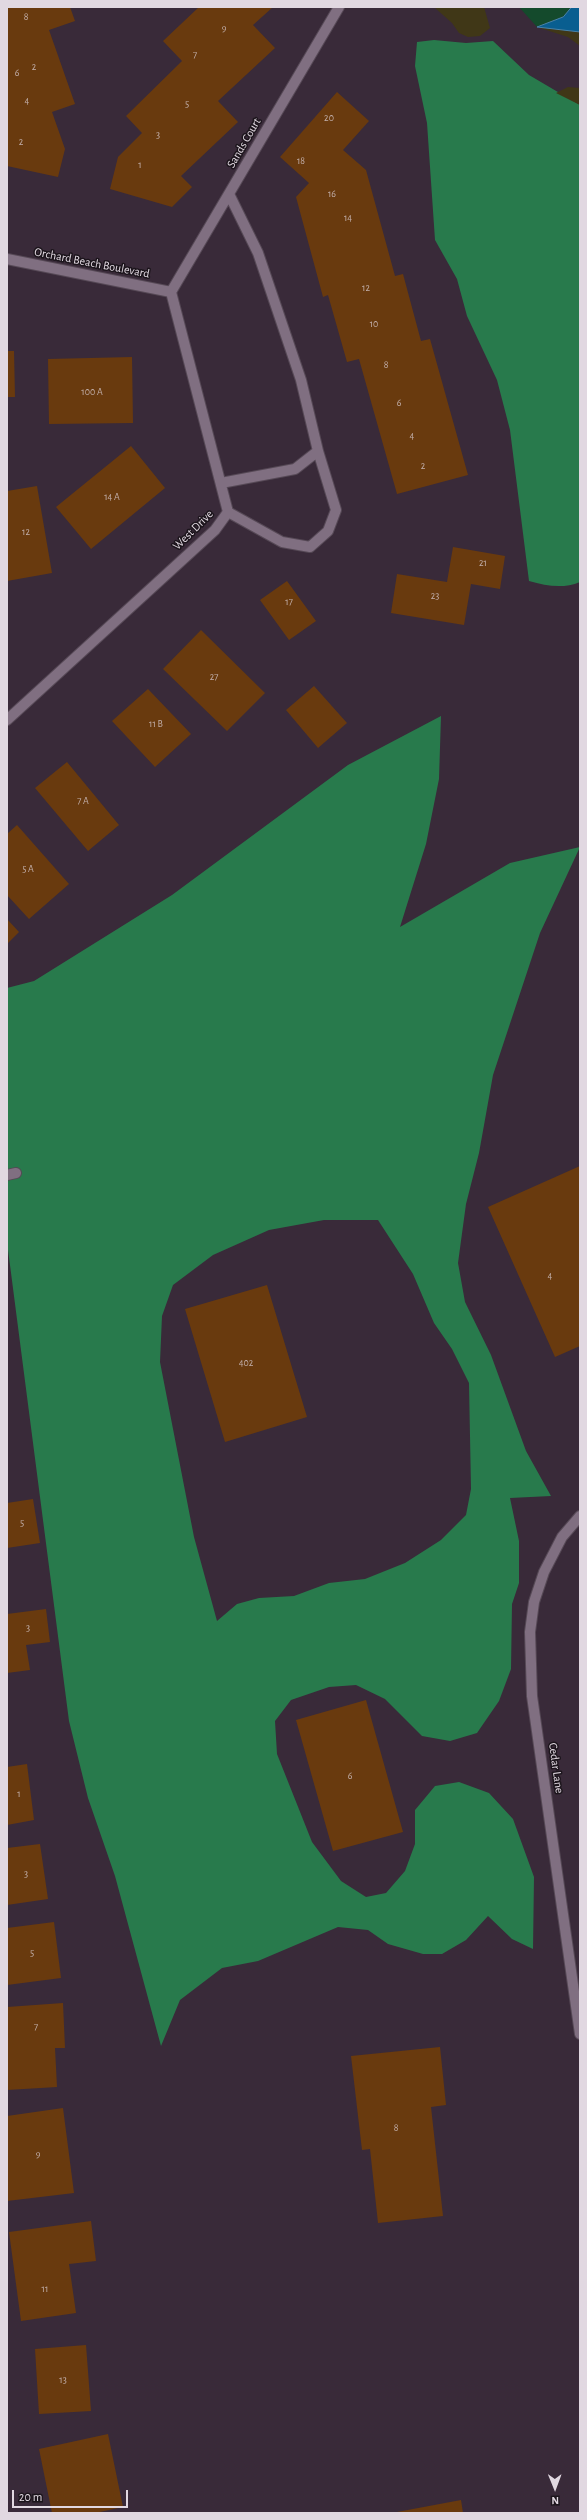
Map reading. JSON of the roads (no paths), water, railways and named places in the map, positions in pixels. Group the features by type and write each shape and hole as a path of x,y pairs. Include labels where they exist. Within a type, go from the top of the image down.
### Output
{"street":[{"name":"Sands Court","path":"171,292 339,7"},
{"path":"228,512 282,542 310,547 328,531 336,510 318,450 301,380 260,261 229,194"},
{"name":"Orchard Beach Boulevard","path":"7,259 171,292"},
{"name":"West Drive","path":"7,720 215,530 228,512 171,292"},
{"path":"221,483 295,469 318,450"},
{"name":"Cedar Lane","path":"580,1516 562,1537 544,1572 534,1602 530,1632 532,1696 580,2034"}],"water":[{"path":"572,7 580,7 580,32 537,27 563,17"}]}
